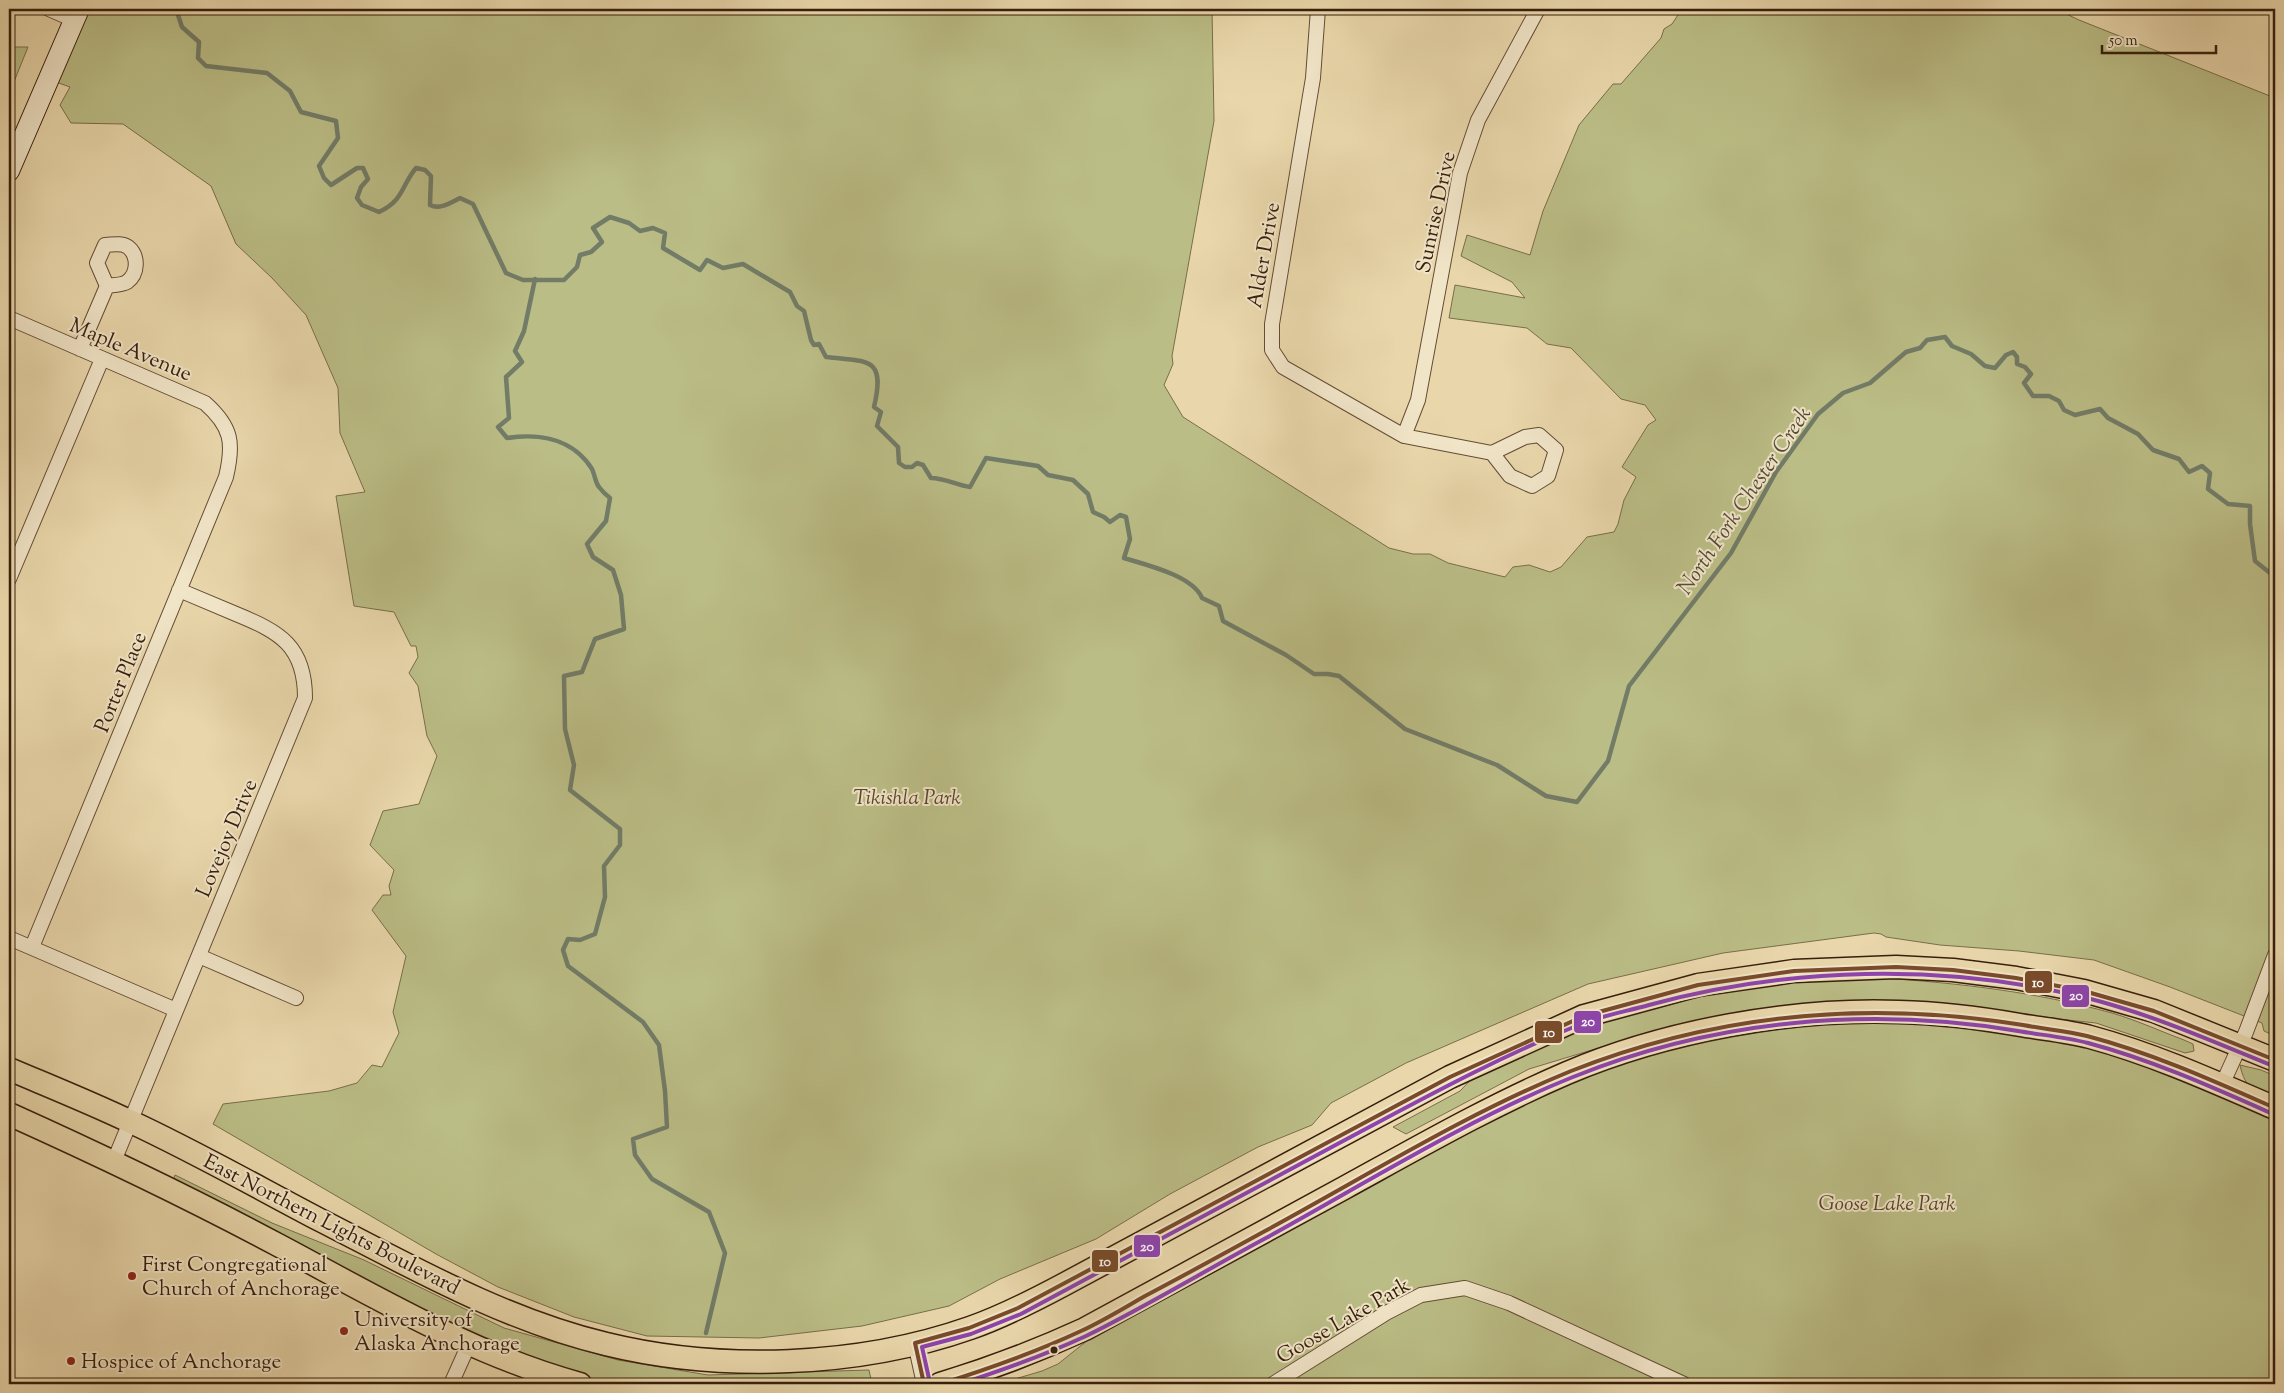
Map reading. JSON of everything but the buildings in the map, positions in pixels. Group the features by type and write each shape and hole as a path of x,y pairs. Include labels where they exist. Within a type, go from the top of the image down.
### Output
{"main road":[{"path":"9,171 77,14"},
{"name":"East Northern Lights Boulevard","path":"9,1069 130,1122 364,1243 466,1292 547,1327 598,1342 670,1356 733,1362 853,1355 915,1343 969,1328 1018,1308 1450,1077 1584,1016 1698,986 1742,978 1811,970 1896,967 1953,970 2016,978 2084,991 2154,1011 2275,1060"},
{"path":"940,1384 992,1369 1085,1329 1438,1137 1568,1073 1618,1055 1704,1031 1756,1021 1846,1012 1897,1011 1940,1014 2088,1037 2136,1052 2222,1085 2275,1108"},
{"name":"East Northern Lights Boulevard","path":"9,1114 114,1161 469,1344 546,1375 580,1384"}],"street":[{"path":"49,9 77,14"},
{"name":"Alder Drive","path":"1318,9 1313,78 1272,324 1272,350 1283,367 1404,436 1492,453"},
{"name":"Sunrise Drive","path":"1404,436 1418,400 1460,173 1478,120 1538,9"},
{"path":"80,349 107,286"},
{"name":"Maple Avenue","path":"9,318 205,403 219,416 228,429"},
{"path":"9,579 102,359"},
{"name":"Porter Place","path":"32,947 226,477 231,455 228,429"},
{"path":"1539,435 1556,450 1548,476 1532,486 1510,476 1492,453 1525,436 1539,435"},
{"name":"Lovejoy Drive","path":"114,1161 305,698 305,680 299,661 289,645 271,628 179,590"},
{"path":"9,938 176,1010"},
{"path":"2222,1085 2240,1045 2275,955"},
{"path":"199,956 296,998"},
{"name":"Goose Lake Park","path":"1273,1384 1386,1313 1421,1295 1465,1288 1509,1303 1684,1384"},
{"path":"915,1343 924,1384"},
{"path":"451,1384 469,1344"}],"green space":[{"name":"Tikishla Park","path":"84,9 1212,9 1214,121 1172,356 1173,364 1164,385 1183,417 1389,548 1413,554 1430,554 1448,563 1505,577 1513,567 1529,565 1550,572 1561,567 1587,537 1614,532 1624,500 1636,477 1622,467 1648,425 1656,420 1645,405 1621,399 1571,348 1547,344 1527,328 1449,318 1455,285 1525,298 1512,282 1461,256 1467,235 1530,255 1543,211 1579,125 1613,84 1621,84 1661,38 1664,29 1672,24 1682,9 2062,9 2060,11 2079,20 2275,98 2275,1036 2264,1031 2262,1023 2094,960 2019,951 1940,945 1886,937 1874,933 1723,953 1588,984 1406,1063 1331,1103 1312,1125 1258,1147 1170,1194 1096,1239 1000,1279 949,1306 862,1326 759,1338 647,1336 574,1317 498,1287 436,1254 213,1124 223,1104 329,1091 357,1083 372,1065 382,1067 399,1033 393,1012 406,956 372,910 383,895 391,895 389,886 394,870 370,845 383,811 419,804 437,756 427,736 418,686 409,673 418,657 416,646 411,646 394,612 354,606 336,496 365,492 340,433 338,388 306,315 272,278 236,244 211,186 123,124 71,123 60,105 70,87 56,82"},
{"path":"9,47 28,47 9,94"},
{"path":"1881,978 1997,989 2055,999 2139,1022 2193,1044 2194,1051 2185,1053 2096,1023 1983,1011 1628,1039 1529,1069 1406,1134 1393,1127 1460,1091 1479,1071 1590,1025 1664,1005 1736,989 1824,979"},
{"name":"Goose Lake Park","path":"1819,1022 1964,1026 1993,1028 2050,1037 2108,1052 2136,1062 2275,1118 2275,1384 998,1384 1042,1371 1058,1364 1108,1324 1551,1087 1676,1045"},
{"path":"2240,1065 2261,1070 2275,1076 2275,1101 2248,1085"},
{"path":"175,1175 272,1223 364,1260 504,1328 618,1360 708,1375 869,1370 872,1384 614,1384 543,1367 448,1330 171,1185"}],"waterway":[{"name":"North Fork Chester Creek","path":"176,9 182,27 199,42 198,58 206,66 267,73 290,91 301,112 336,121 338,138 319,166 324,178 331,185 357,168 363,168 368,179 361,187 357,198 362,205 379,212 398,198 416,168 425,170 431,176 430,205 438,207 460,198 473,204 506,273 523,280 564,280 577,267 580,255 591,252 602,242 593,228 610,217 629,223 640,231 653,228 665,233 663,248 700,270 707,260 723,268 743,264 790,292 797,306 804,311 811,340 814,345 819,344 826,357 863,362 875,370 877,390 874,407 881,412 877,426 898,447 899,463 905,467 912,467 917,463 923,465 931,478 970,487 986,458 1038,466 1048,475 1073,480 1088,494 1093,512 1110,522 1120,515 1126,517 1130,539 1124,558 1168,572 1189,583 1202,598 1219,606 1223,621 1286,655 1314,674 1339,676 1405,729 1497,765 1546,796 1577,802 1608,761 1629,686 1731,553 1776,472 1818,414 1843,393 1870,383 1906,352 1920,348 1927,340 1945,337 1952,346 1971,354 1985,366 1995,368 2006,355 2013,352 2017,357 2017,364 2025,367 2031,374 2024,383 2033,396 2049,396 2059,401 2064,410 2075,415 2100,409 2108,418 2138,434 2153,450 2179,459 2189,472 2202,466 2210,473 2208,489 2228,504 2250,506 2250,524 2255,561 2275,577"},
{"path":"535,279 524,331 515,351 522,362 506,377 509,418 498,427 507,438 532,437 555,440 575,451 592,469 598,485 610,498 606,521 587,544 593,557 613,570 621,595 624,629 595,639 582,672 564,676 565,729 574,765 570,790 620,829 620,845 604,866 605,897 595,934 580,940 568,939 563,950 568,966 643,1022 659,1045 665,1091 667,1127 633,1139 635,1155 652,1179 709,1212 725,1253 706,1333"}],"transit line":[{"name":"10","path":"924,1384 915,1343 969,1328 1018,1308 1450,1077 1584,1016 1698,985 1794,971 1896,967 1953,970 2016,978 2084,991 2154,1011 2275,1060"},
{"name":"20","path":"930,1383 922,1347 971,1334 1021,1314 1392,1115 1519,1051 1592,1020 1702,992 1756,983 1866,974 1975,979 2029,986 2107,1003 2179,1028 2273,1066"},
{"name":"10","path":"940,1384 1029,1353 1089,1327 1454,1126 1532,1088 1571,1071 1626,1051 1738,1024 1794,1017 1851,1013 1908,1013 1965,1017 2023,1025 2087,1036 2111,1043 2182,1068 2275,1108"},
{"name":"20","path":"960,1384 1008,1368 1086,1336 1495,1112 1573,1077 1681,1042 1736,1031 1792,1023 1848,1020 1905,1020 1961,1023 2088,1043 2159,1066 2273,1114"}],"place":[{"name":"First Congregational Church of Anchorage","path":"132,1276"},
{"name":"University of Alaska Anchorage","path":"344,1331"},
{"name":"Hospice of Anchorage","path":"71,1361"}]}
